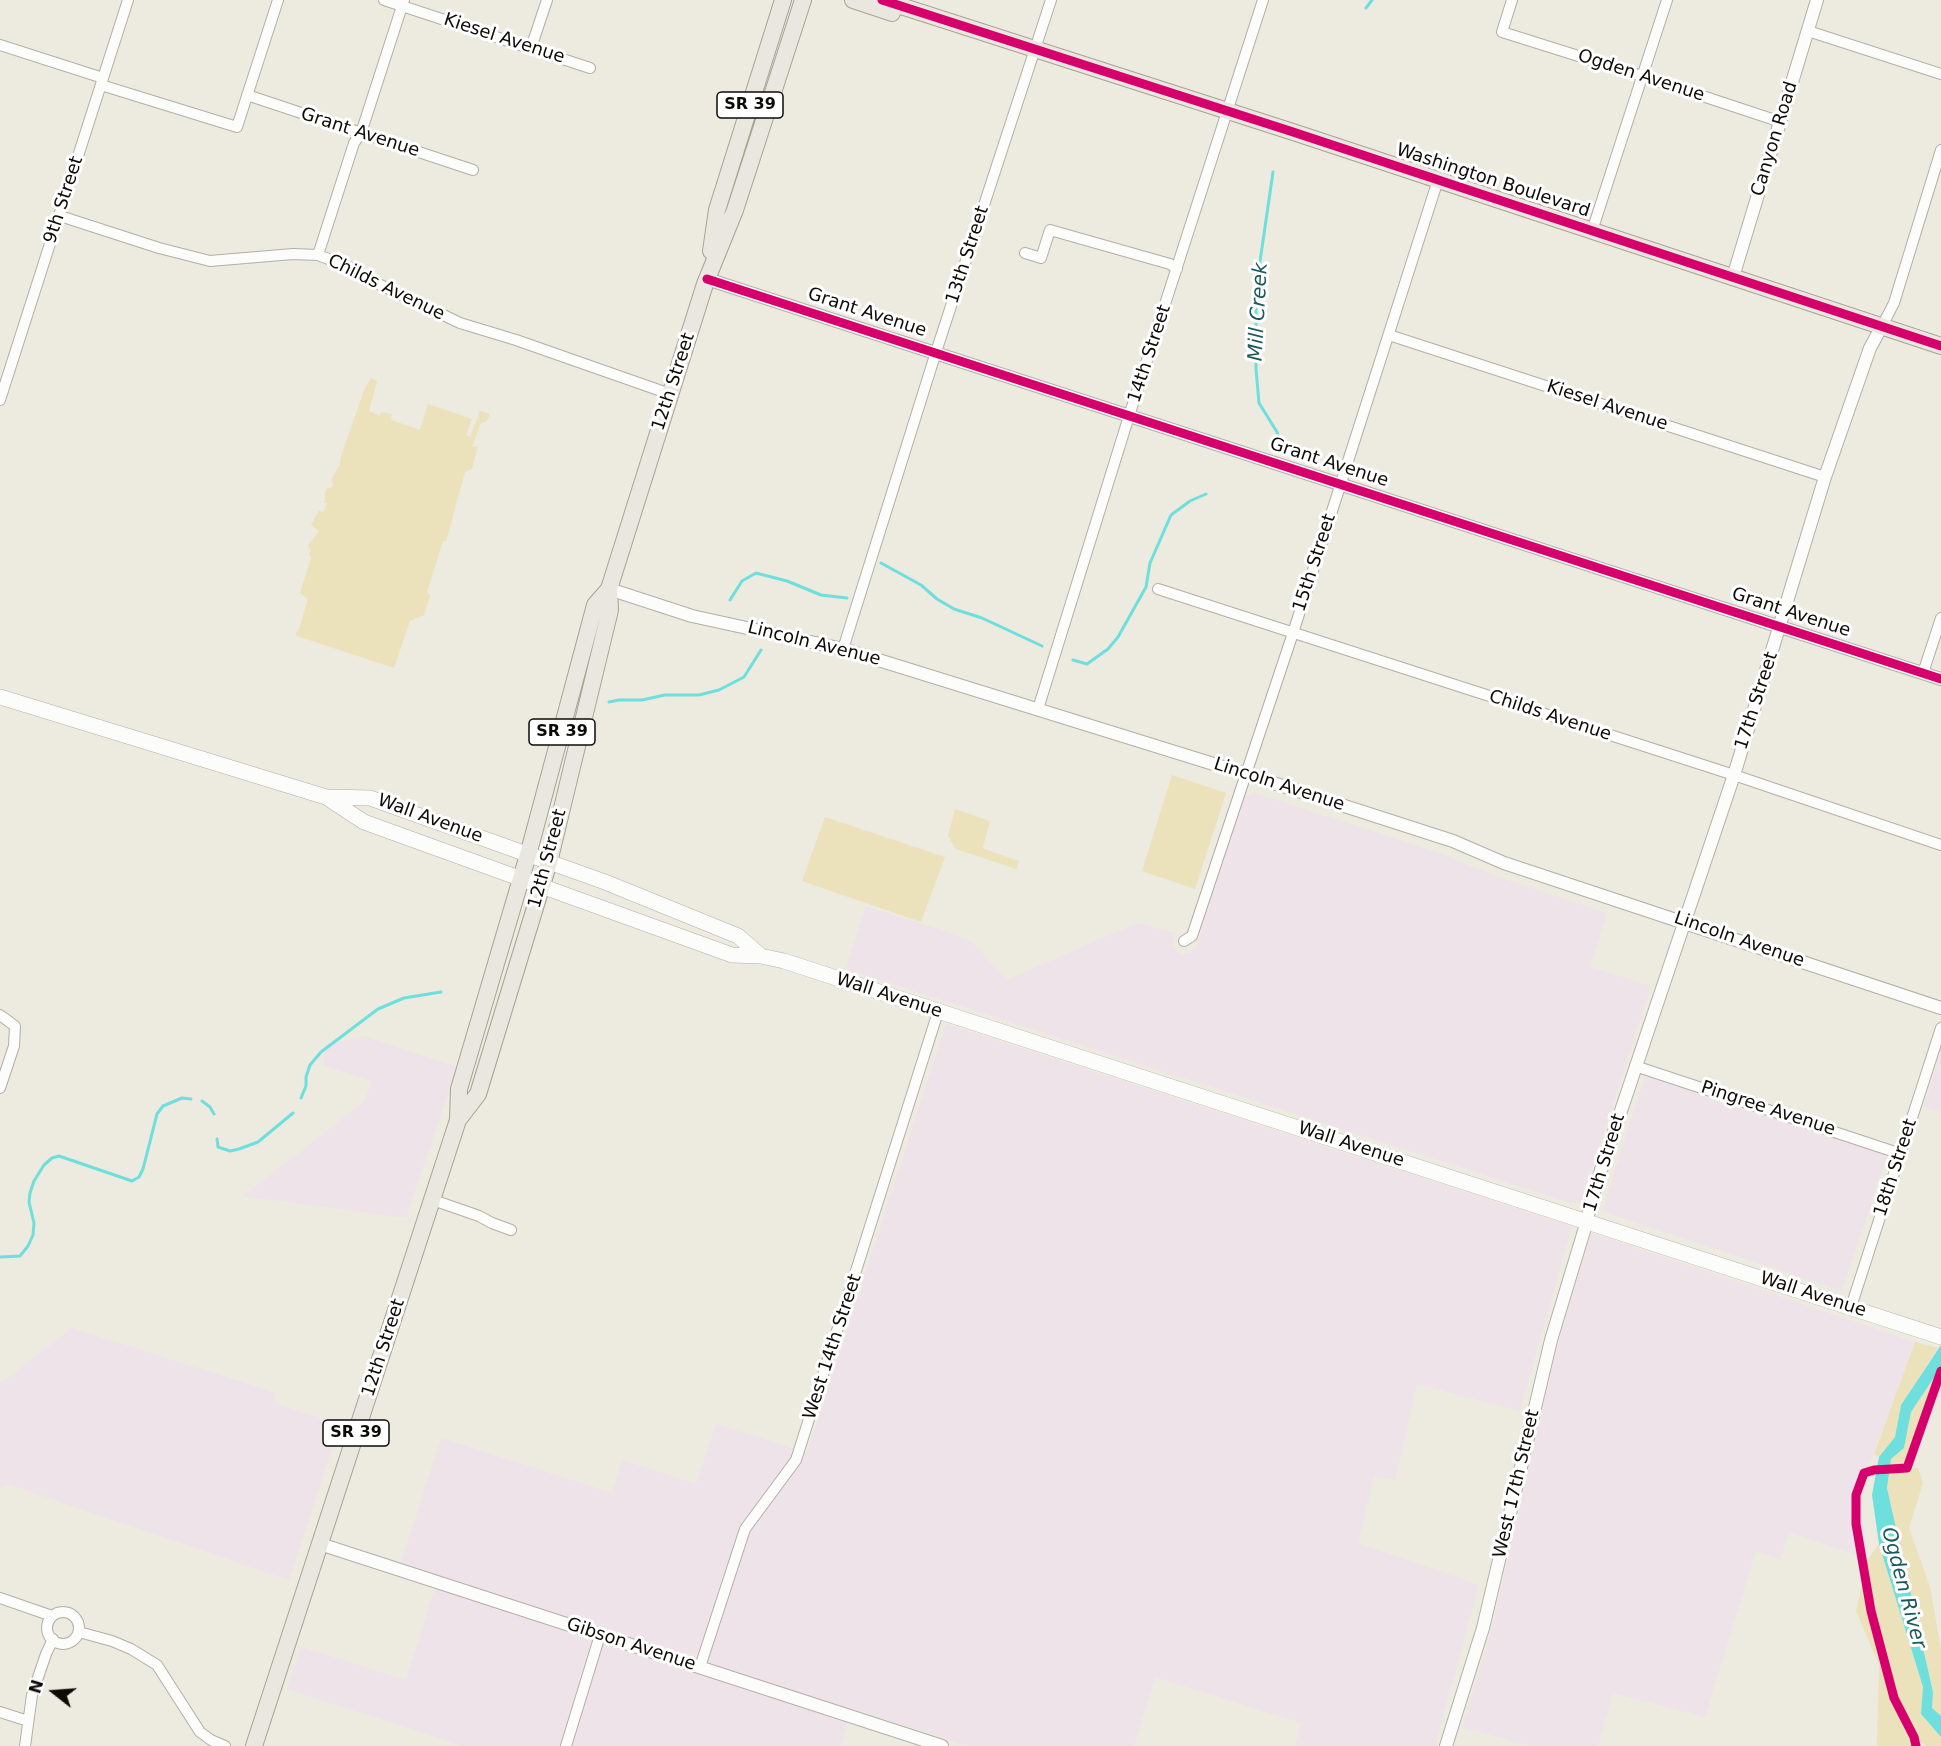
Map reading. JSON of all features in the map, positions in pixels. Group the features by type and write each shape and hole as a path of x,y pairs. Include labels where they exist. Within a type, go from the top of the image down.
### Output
{"main road":[{"name":"12th Street","path":"707,279 717,210 783,0"},
{"name":"12th Street","path":"458,1120 478,1094 549,862 610,610 609,589 707,279 735,210 803,0"},
{"name":"Washington Boulevard","path":"853,0 976,40 1035,50"},
{"name":"Washington Boulevard","path":"882,0 1941,345"},
{"name":"12th Street","path":"254,1746 458,1120 459,1089 528,855 596,605 609,589"},
{"name":"Wall Avenue","path":"0,697 326,797 370,798 605,882 738,936 761,956"},
{"name":"Wall Avenue","path":"326,797 364,822 732,955 761,956 784,961 1941,1337"}],"street":[{"name":"9th Street","path":"0,400 128,0"},
{"path":"0,45 237,127 278,0"},
{"name":"Kiesel Avenue","path":"384,0 403,3 590,68"},
{"path":"531,48 547,0"},
{"name":"13th Street","path":"843,649 936,352 1051,0"},
{"name":"14th Street","path":"1038,709 1129,416 1263,0"},
{"name":"Ogden Avenue","path":"1512,0 1502,32 1781,122"},
{"path":"1592,231 1667,0"},
{"name":"Canyon Road","path":"1733,277 1817,0"},
{"path":"318,255 354,142 361,133 403,3"},
{"path":"1808,31 1941,74"},
{"name":"Grant Avenue","path":"247,95 473,170"},
{"name":"17th Street","path":"1587,1221 1591,1200 1635,1066 1734,775 1825,477 1870,348 1894,303 1941,150"},
{"name":"15th Street","path":"1184,941 1192,936 1246,775 1438,180"},
{"name":"Childs Avenue","path":"60,216 165,250 210,261 293,254 318,255 349,267 370,280 460,323 516,340 670,394"},
{"path":"1025,253 1041,258 1050,230 1170,264 1178,269"},
{"name":"Grant Avenue","path":"707,279 1941,679"},
{"name":"Kiesel Avenue","path":"1389,335 1825,477"},
{"name":"Lincoln Avenue","path":"609,589 692,616 843,649 1038,709 1453,841 1504,863 1941,1008"},
{"name":"Childs Avenue","path":"1158,589 1734,775 1941,845"},
{"path":"1923,673 1941,618"},
{"name":"West 14th Street","path":"700,1667 745,1529 796,1460 938,1012"},
{"path":"0,1015 15,1026 14,1046 0,1088"},
{"name":"18th Street","path":"1851,1308 1941,1028"},
{"name":"Pingree Avenue","path":"1635,1066 1902,1154"},
{"path":"433,1200 511,1230"},
{"name":"West 17th Street","path":"1446,1746 1483,1628 1551,1340 1587,1221"},
{"name":"Gibson Avenue","path":"320,1544 942,1746"},
{"path":"0,1598 39,1610 52,1617"},
{"path":"61,1612 71,1614 78,1622 79,1632 73,1640 63,1643 53,1640 48,1626 52,1617 61,1612"},
{"path":"79,1632 131,1649 157,1665 200,1732 225,1746"},
{"path":"566,1746 600,1635"},
{"path":"25,1746 32,1695 53,1640"},
{"path":"0,1712 28,1721"}],"shaded area":[{"path":"371,378 377,381 369,411 380,416 381,412 392,414 391,420 420,430 428,404 472,419 466,435 470,437 480,411 490,414 487,421 481,423 472,447 478,446 472,469 465,472 446,541 443,541 427,592 430,596 424,615 410,621 394,668 295,634 299,629 308,599 300,593 311,558 308,545 319,531 311,525 319,510 324,511 327,503 324,503 326,489 333,487 332,479 340,464 365,388"},
{"path":"1172,775 1226,793 1195,889 1142,871"},
{"path":"1255,793 1445,855 1495,876 1607,913 1590,967 1651,986 1583,1197 1578,1202 1571,1203 846,969 866,906 946,931 973,943 1007,980 1137,923 1175,933 1173,945 1176,951 1182,954 1190,953 1196,947 1241,804 1246,796"},
{"path":"955,809 990,821 984,849 1019,861 1016,869 956,849 948,836"},
{"path":"825,817 945,857 921,922 802,881"},
{"path":"946,1024 1572,1226 1520,1411 1417,1384 1395,1480 1374,1476 1358,1543 1479,1585 1435,1746 1295,1746 1301,1723 1155,1677 1134,1746 969,1746 852,1709 840,1746 458,1746 458,1744 287,1689 301,1647 406,1680 436,1585 398,1572 441,1438 612,1493 622,1460 696,1484 716,1424 807,1453"},
{"path":"364,1036 457,1067 406,1218 243,1196 364,1102 372,1081 324,1065 325,1045"},
{"path":"1941,1052 1941,1112 1924,1106"},
{"path":"1645,1076 1887,1155 1842,1291 1602,1211"},
{"path":"1592,1233 1915,1342 1859,1491 1868,1559 1789,1532 1780,1559 1756,1551 1705,1717 1613,1693 1598,1746 1531,1746 1462,1727 1492,1628 1555,1353"},
{"path":"72,1328 276,1393 273,1403 340,1424 289,1580 8,1484 0,1487 0,1384"},
{"path":"1915,1342 1938,1348 1901,1405 1895,1437 1879,1457 1874,1454"},
{"path":"1936,1375 1906,1469 1918,1468 1923,1483 1909,1528 1930,1587 1941,1649 1941,1716 1932,1708 1933,1691 1887,1488 1891,1459 1904,1448 1911,1412"},
{"path":"1879,1544 1923,1687 1921,1714 1941,1737 1941,1746 1926,1746 1921,1742 1917,1746 1877,1746 1879,1665 1856,1611 1868,1559"}],"water":[{"name":"Ogden River","path":"1941,1345 1941,1367 1911,1412 1904,1448 1891,1459 1887,1488 1933,1692 1932,1708 1941,1716 1941,1737 1921,1714 1923,1687 1879,1544 1872,1495 1879,1457 1895,1437 1901,1405"}],"waterway":[{"name":"Mill Creek","path":"1366,8 1372,0"},
{"name":"Mill Creek","path":"1273,172 1256,289 1256,369 1259,403 1277,432 1282,447"},
{"name":"Mill Creek","path":"1073,660 1087,664 1108,649 1118,637 1146,587 1150,563 1171,515 1190,501 1206,494"},
{"name":"Mill Creek","path":"881,563 921,585 937,599 954,609 982,618 1042,646"},
{"name":"Mill Creek","path":"730,600 742,581 756,573 787,581 821,595 847,598"},
{"name":"Mill Creek","path":"609,702 642,700 665,695 699,695 719,690 744,677 761,650"},
{"name":"Mill Creek","path":"301,1098 310,1065 321,1052 378,1009 404,998 441,992"},
{"name":"Mill Creek","path":"0,1257 20,1256 28,1246 33,1235 34,1223 29,1202 30,1193 44,1165 52,1158 59,1156 132,1181 139,1177 143,1169 157,1114 163,1106 182,1098 191,1099"},
{"name":"Mill Creek","path":"202,1101 210,1107 214,1114"},
{"name":"Mill Creek","path":"217,1139 218,1147 230,1151 239,1149 258,1142 293,1113"}],"cycle path":[{"path":"882,0 1290,131 1941,346"},
{"path":"707,279 1941,679"},
{"path":"1916,1746 1914,1737 1894,1698 1871,1611 1856,1524 1856,1495 1864,1473 1874,1470 1907,1468 1941,1371"}]}
